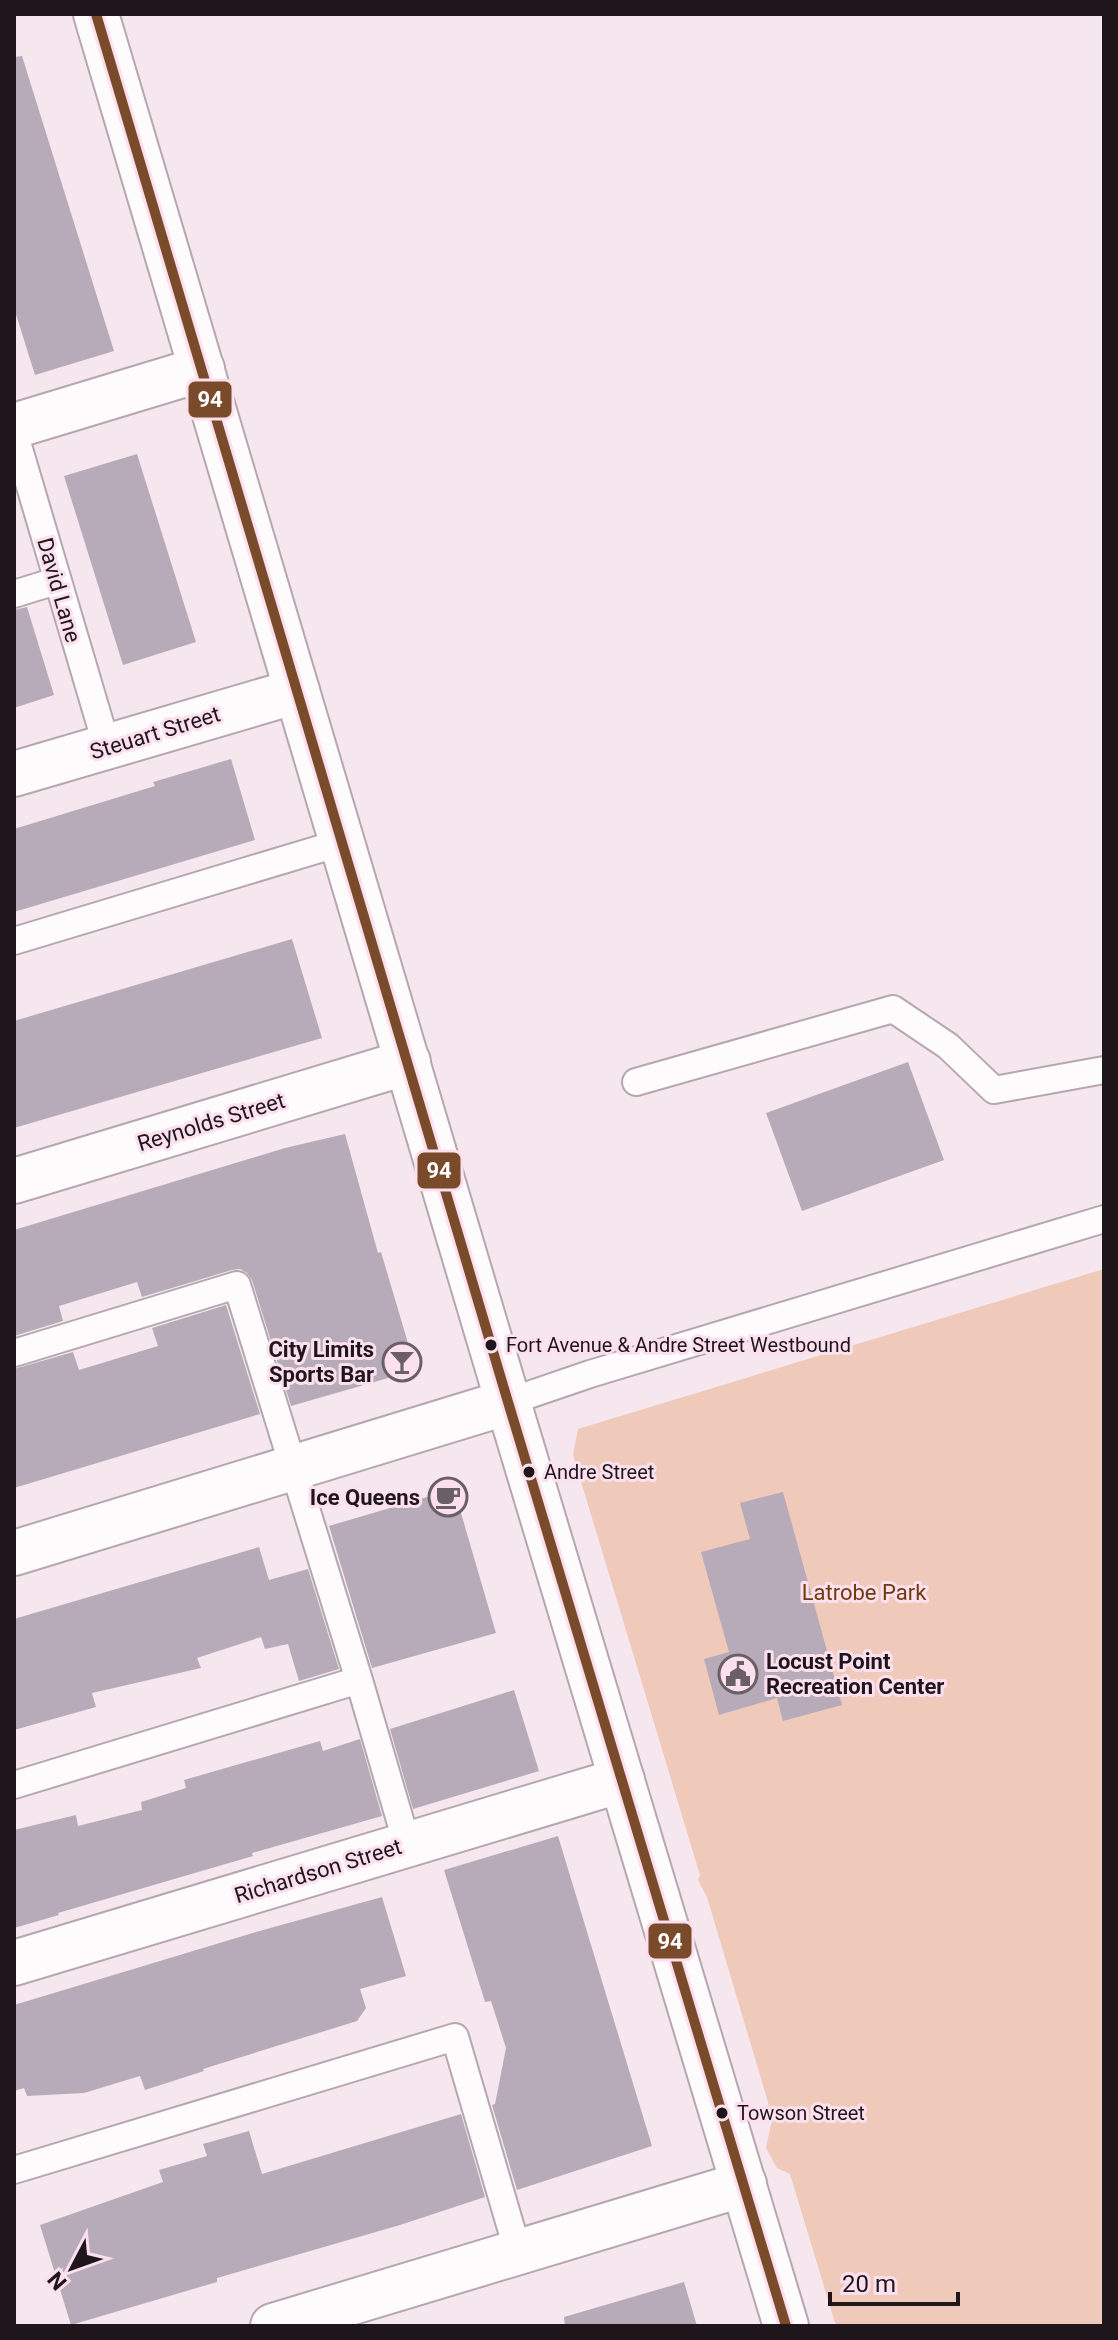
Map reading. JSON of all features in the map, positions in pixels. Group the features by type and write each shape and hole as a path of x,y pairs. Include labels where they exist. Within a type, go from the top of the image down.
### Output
{"street":[{"path":"96,14 786,2326"},
{"path":"14,429 202,369"},
{"name":"Steuart Street","path":"14,774 297,691"},
{"name":"Reynolds Street","path":"14,1181 408,1062"},
{"path":"14,1553 508,1402"},
{"name":"Richardson Street","path":"14,1963 622,1780"},
{"path":"273,2326 744,2184"}],"lane":[{"name":"David Lane","path":"14,429 107,747"},
{"path":"14,594 56,581"},
{"path":"14,941 343,842"},
{"path":"636,1082 893,1009 948,1046 994,1090 1104,1070"},
{"path":"508,1402 590,1374 1104,1219"},
{"path":"14,1353 237,1285 407,1844"},
{"path":"14,1785 359,1680"},
{"path":"14,2170 455,2037 518,2252"}],"green space":[{"name":"Latrobe Park","path":"1104,1269 1104,2326 836,2326 790,2174 777,2168 766,2148 772,2120 768,2102 707,1897 698,1880 700,1875 573,1455 578,1429"}],"building":[{"path":"22,56 114,351 35,375 14,308 14,57"},
{"path":"137,454 196,642 123,665 64,476"},
{"path":"27,607 54,695 14,708 14,610"},
{"path":"231,759 255,840 14,912 14,829"},
{"path":"292,939 322,1038 14,1128 14,1021"},
{"path":"908,1062 944,1160 802,1211 766,1113"},
{"path":"345,1134 378,1253 381,1252 416,1370 291,1406 252,1280 240,1269 142,1297 137,1282 59,1306 63,1321 14,1336 14,1230 285,1148"},
{"path":"226,1305 260,1414 14,1488 14,1369 73,1352 79,1370 158,1346 152,1328"},
{"path":"454,1489 496,1633 372,1668 329,1526"},
{"path":"783,1492 842,1705 783,1721 777,1698 719,1715 704,1659 729,1652 701,1552 750,1539 740,1503"},
{"path":"259,1547 269,1580 308,1569 339,1669 299,1681 288,1644 265,1649 261,1637 197,1658 201,1668 92,1693 96,1707 14,1730 14,1619"},
{"path":"514,1690 539,1771 413,1809 390,1729"},
{"path":"360,1739 382,1816 252,1853 253,1856 14,1928 14,1830 76,1815 78,1826 142,1810 141,1802 186,1788 184,1780 320,1741 323,1751"},
{"path":"558,1836 652,2146 517,2190 492,2105 495,2104 506,2048 491,2001 485,2002 444,1870"},
{"path":"382,1897 406,1976 360,1989 366,2008 357,2021 145,2090 140,2076 84,2093 27,2096 24,2088 14,2091 14,2005"},
{"path":"461,2114 485,2197 71,2325 40,2225 163,2182 159,2170 207,2156 203,2144 249,2131 262,2174"},
{"path":"684,2282 697,2326 565,2326 564,2317"}],"transit line":[{"name":"94","path":"96,14 786,2326"}],"place":[{"name":"Fort Avenue & Andre Street Westbound","path":"491,1345"},
{"name":"City Limits Sports Bar","path":"402,1362"},
{"name":"Andre Street","path":"529,1472"},
{"name":"Ice Queens","path":"448,1497"},
{"name":"Locust Point Recreation Center","path":"738,1674"},
{"name":"Towson Street","path":"722,2113"}]}
